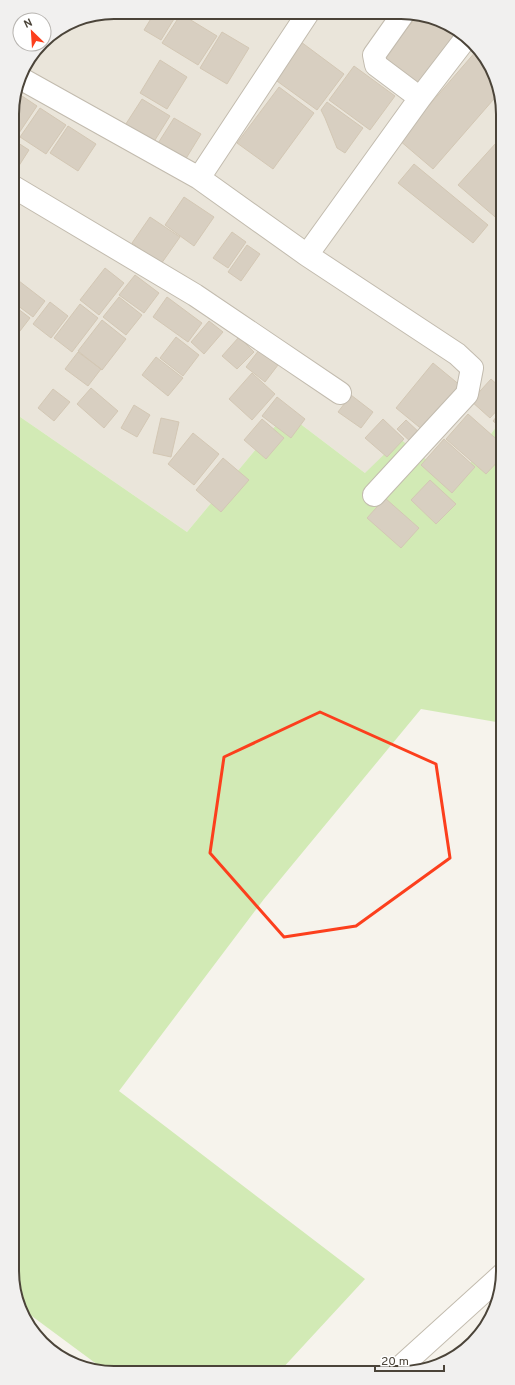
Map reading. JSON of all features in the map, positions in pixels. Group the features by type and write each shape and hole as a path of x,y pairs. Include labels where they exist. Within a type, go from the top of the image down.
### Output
{"street":[{"path":"199,178 304,19"},
{"path":"399,19 374,55 376,65 420,98"},
{"path":"306,255 420,98 463,42"},
{"path":"25,81 199,178 306,255 457,354 472,368 467,394 374,495"},
{"path":"19,190 195,295 340,393"},
{"path":"402,1366 495,1281"}],"highlighted area":[{"path":"320,712 436,764 450,858 356,926 284,937 210,853 224,757"}],"shaded area":[{"path":"108,19 401,19 419,21 443,29 464,43 480,61 491,84 496,108 496,427 456,483 365,473 286,413 187,532 19,416 19,108 26,78 35,61 42,52 52,52 52,43 61,35 78,26"}],"green space":[{"path":"286,413 365,473 400,439 456,483 496,427 496,722 421,709 264,899 119,1091 365,1279 285,1366 114,1366 97,1364 30,1315 22,1295 19,1271 19,416 187,532"}],"building":[{"path":"151,19 174,19 161,40 144,30"},
{"path":"178,19 189,19 217,36 198,65 162,43"},
{"path":"414,20 431,24 443,29 459,39 418,90 381,60"},
{"path":"222,32 249,48 227,84 200,68"},
{"path":"297,39 344,74 317,110 270,76"},
{"path":"474,53 486,72 494,98 433,169 399,140"},
{"path":"160,60 187,77 167,109 140,93"},
{"path":"354,66 395,96 370,130 329,100"},
{"path":"279,87 314,113 273,169 237,143"},
{"path":"21,95 37,106 19,133 19,108"},
{"path":"142,99 170,116 150,148 122,130"},
{"path":"327,102 363,128 345,153 337,148 321,110"},
{"path":"40,108 66,125 46,154 20,137"},
{"path":"174,118 201,134 182,165 155,148"},
{"path":"68,126 96,144 78,171 50,153"},
{"path":"496,143 496,218 458,185"},
{"path":"19,144 29,150 19,166"},
{"path":"414,164 488,225 473,243 398,183"},
{"path":"184,197 214,217 194,246 165,225"},
{"path":"150,217 180,237 161,264 132,243"},
{"path":"232,232 246,242 228,268 213,258"},
{"path":"247,245 260,254 241,281 228,272"},
{"path":"105,268 124,283 99,315 80,300"},
{"path":"135,275 159,293 144,313 119,295"},
{"path":"19,281 45,301 33,317 19,306"},
{"path":"119,297 142,315 126,335 103,317"},
{"path":"167,297 202,323 188,342 153,317"},
{"path":"50,302 68,316 51,338 33,324"},
{"path":"80,304 98,318 72,352 54,338"},
{"path":"19,310 30,318 19,332"},
{"path":"102,320 126,339 102,370 78,351"},
{"path":"209,321 223,332 204,354 191,342"},
{"path":"176,337 199,355 183,376 160,358"},
{"path":"239,337 254,352 237,369 222,356"},
{"path":"259,350 278,365 265,382 246,367"},
{"path":"78,352 101,369 88,386 65,369"},
{"path":"156,357 183,378 168,396 142,375"},
{"path":"433,363 461,386 424,431 396,408"},
{"path":"252,373 275,394 252,420 229,399"},
{"path":"491,379 496,384 496,411 490,418 471,401"},
{"path":"91,388 118,411 104,428 77,404"},
{"path":"53,389 70,402 54,421 38,408"},
{"path":"351,395 373,412 361,428 338,412"},
{"path":"277,397 305,419 291,438 262,416"},
{"path":"134,405 150,415 137,437 121,428"},
{"path":"468,414 496,439 496,463 486,474 446,439"},
{"path":"161,418 179,422 171,457 153,453"},
{"path":"262,419 284,438 266,459 244,440"},
{"path":"383,419 404,439 387,457 365,438"},
{"path":"406,420 422,435 413,444 397,429"},
{"path":"193,433 219,454 194,485 168,464"},
{"path":"444,439 475,467 452,493 421,465"},
{"path":"223,458 249,480 221,512 196,490"},
{"path":"430,480 456,504 436,524 411,500"},
{"path":"385,498 419,528 401,548 367,518"}]}
